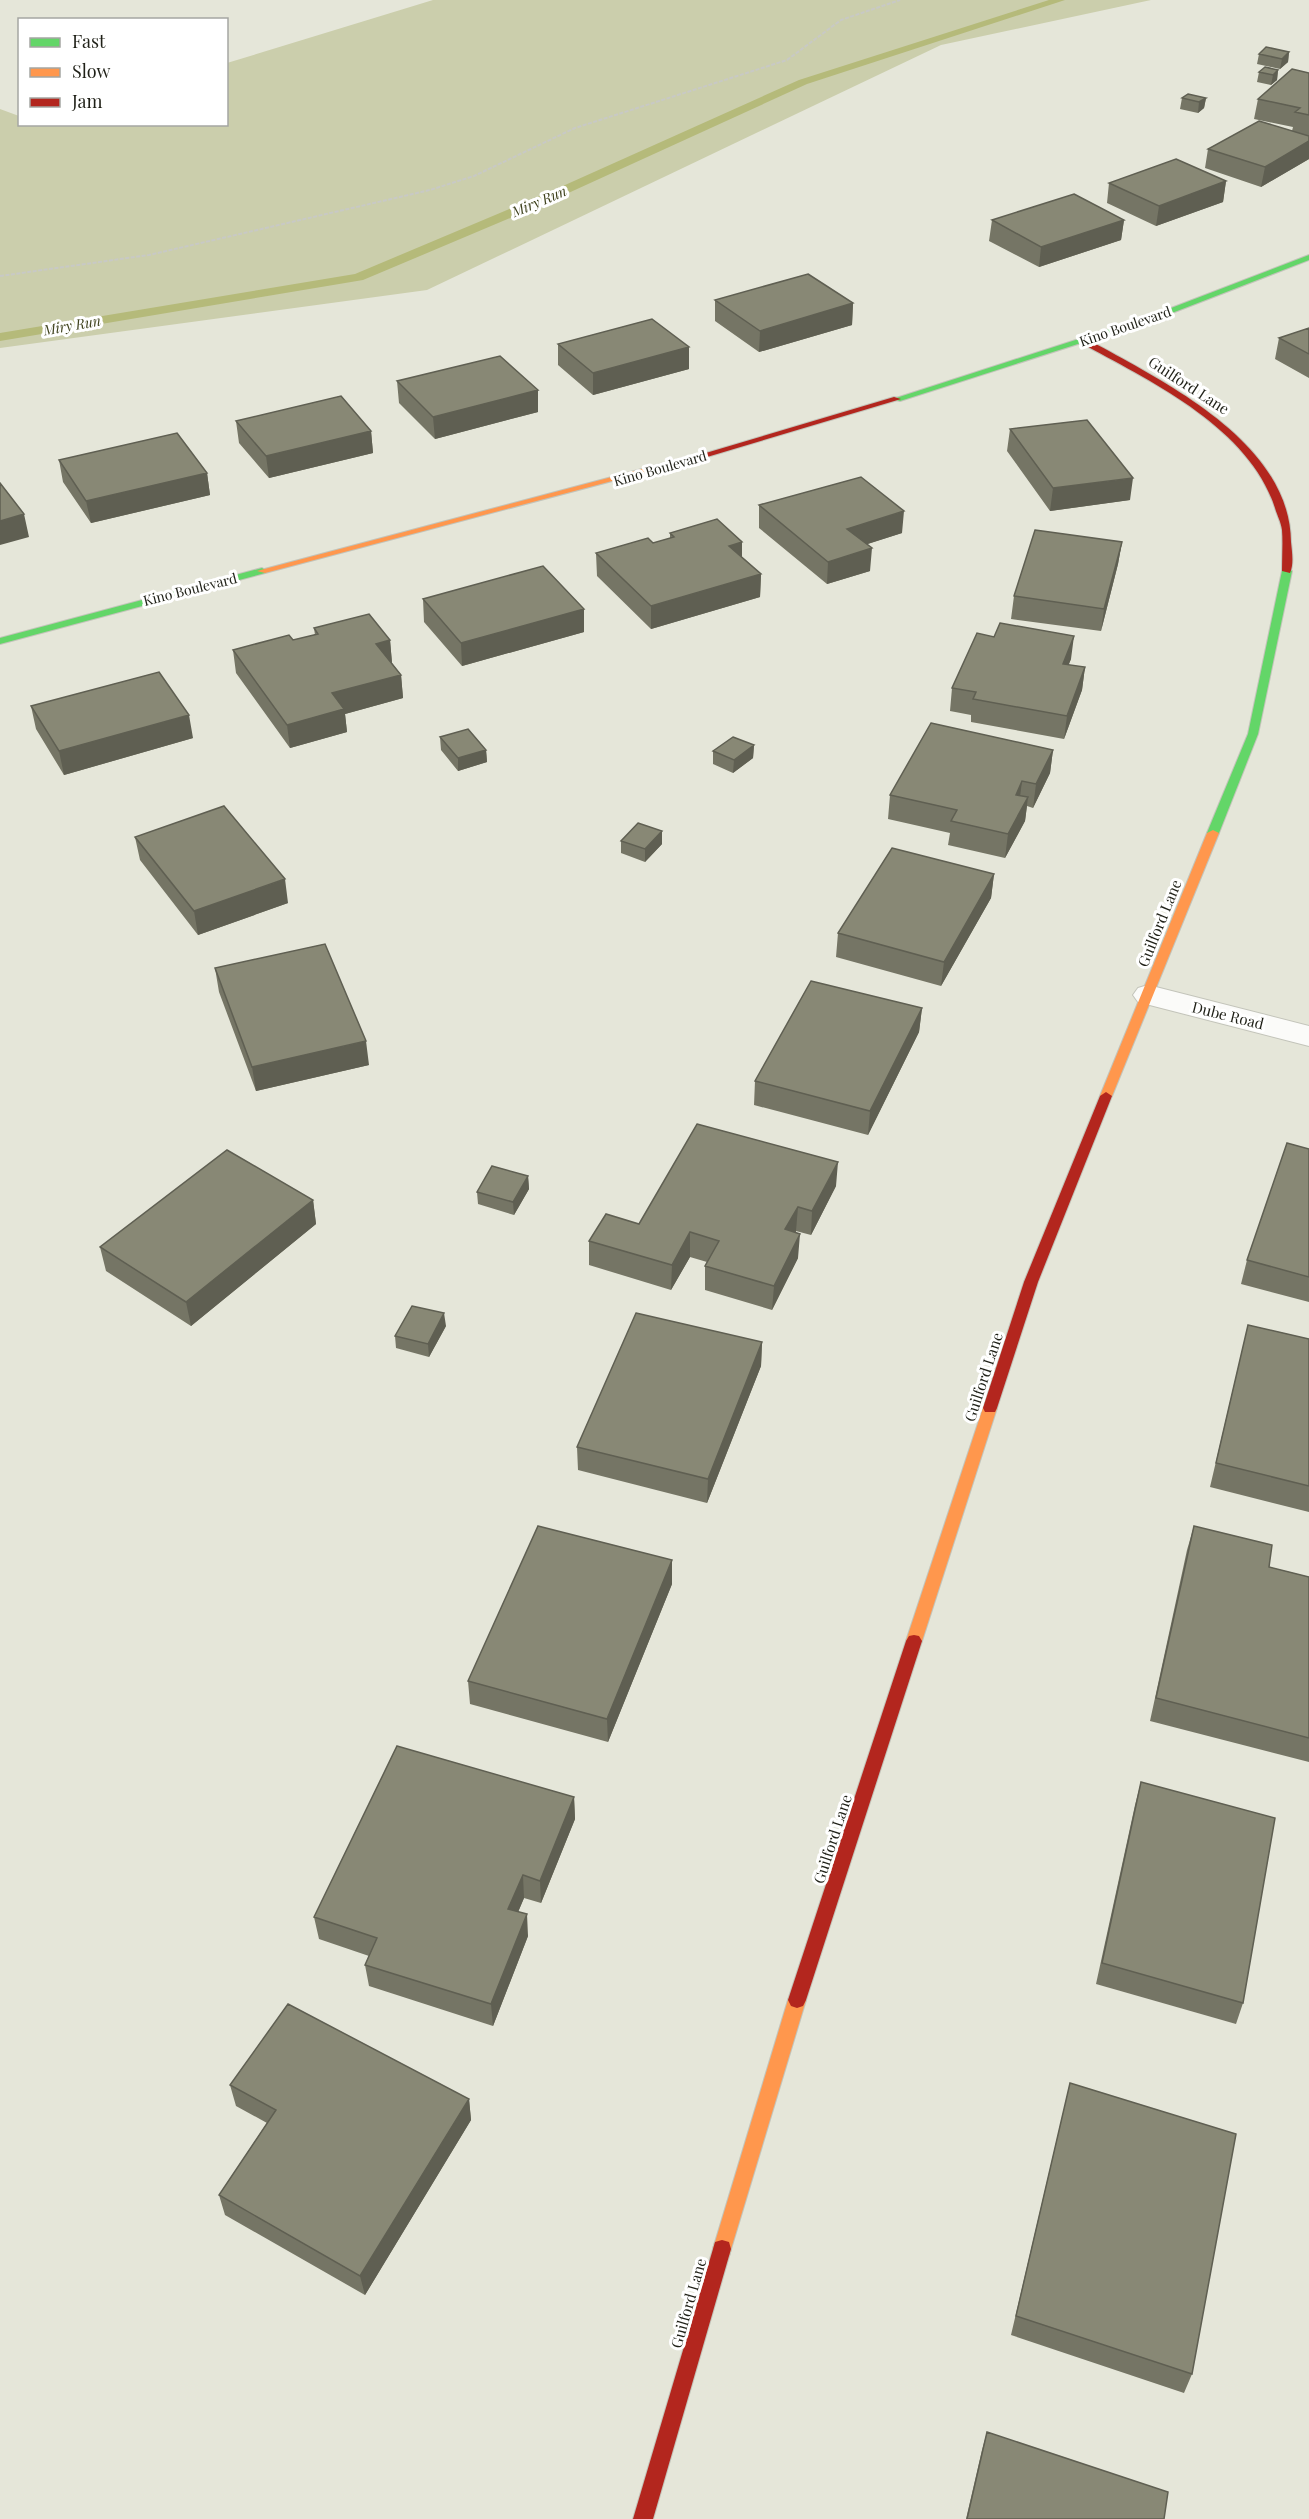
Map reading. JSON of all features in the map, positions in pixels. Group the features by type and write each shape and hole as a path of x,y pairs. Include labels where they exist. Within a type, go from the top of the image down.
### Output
{"street":[{"name":"Kino Boulevard","path":"0,641 151,598 624,478 872,408 1084,341 1273,273 1309,257"},
{"name":"Guilford Lane","path":"643,2519 770,2082 1031,1282 1252,734 1285,584 1290,547 1283,507 1259,464 1226,429 1188,400 1084,341"},
{"name":"Dube Road","path":"1148,995 1309,1036"}],"path":[{"path":"0,276 149,255 441,186 474,176 575,128 787,60 841,20 900,0"}],"green space":[{"path":"433,0 1151,0 941,45 427,290 0,348 0,109 18,116 18,126 228,126 228,63"}],"building":[{"path":"1266,47 1289,52 1282,59 1259,54"},
{"path":"1265,67 1278,70 1273,75 1259,72"},
{"path":"1292,69 1309,73 1309,115 1295,112 1300,108 1258,99"},
{"path":"1188,94 1206,98 1199,102 1182,98"},
{"path":"1259,121 1309,136 1309,141 1265,167 1208,149"},
{"path":"1176,159 1226,181 1159,206 1109,183"},
{"path":"1074,194 1124,220 1041,247 992,220"},
{"path":"808,274 853,303 760,331 715,300"},
{"path":"652,319 689,347 593,373 558,344"},
{"path":"1309,328 1309,354 1279,338"},
{"path":"500,356 538,390 433,417 397,381"},
{"path":"341,396 371,431 266,456 236,421"},
{"path":"1087,420 1133,478 1053,488 1010,429"},
{"path":"177,433 207,473 86,501 59,460"},
{"path":"861,477 904,511 847,529 872,548 828,562 759,505"},
{"path":"0,483 24,514 0,521"},
{"path":"717,519 742,542 729,546 761,574 651,606 596,553 648,538 653,543 674,537 670,533"},
{"path":"1035,530 1122,542 1104,609 1014,596"},
{"path":"543,566 584,609 461,643 423,599"},
{"path":"369,614 390,640 376,644 401,675 332,693 344,709 287,725 233,650 289,635 293,640 318,634 314,628"},
{"path":"1000,623 1074,636 1063,664 1085,667 1067,716 973,699 976,692 952,688 977,633 994,637"},
{"path":"159,672 189,715 59,751 31,706"},
{"path":"931,723 1053,750 1036,784 1022,781 1016,795 1028,797 1008,834 951,821 957,810 890,795"},
{"path":"468,729 486,750 458,758 440,737"},
{"path":"733,737 754,745 734,760 713,751"},
{"path":"224,806 285,879 194,911 135,837"},
{"path":"638,823 662,831 645,849 621,841"},
{"path":"892,848 994,874 944,962 838,933"},
{"path":"325,944 366,1041 252,1067 215,968"},
{"path":"811,981 922,1008 870,1111 755,1081"},
{"path":"697,1124 838,1162 812,1211 798,1207 785,1229 800,1234 774,1286 705,1266 719,1241 690,1232 672,1265 589,1241 606,1214 639,1224"},
{"path":"1287,1143 1309,1149 1309,1277 1247,1260"},
{"path":"227,1150 313,1200 186,1302 100,1247"},
{"path":"492,1166 528,1176 513,1202 477,1192"},
{"path":"412,1306 444,1313 428,1344 395,1336"},
{"path":"636,1313 762,1342 708,1479 577,1447"},
{"path":"1248,1325 1309,1339 1309,1486 1216,1463"},
{"path":"538,1526 672,1560 607,1719 468,1681"},
{"path":"1194,1526 1272,1545 1269,1567 1309,1577 1309,1738 1156,1698"},
{"path":"397,1746 574,1797 540,1881 523,1875 508,1909 527,1914 491,2004 365,1965 377,1938 314,1917"},
{"path":"1141,1782 1275,1818 1243,2003 1102,1963"},
{"path":"288,2004 469,2099 360,2276 219,2195 276,2110 230,2085"},
{"path":"1070,2083 1236,2134 1192,2374 1016,2316"},
{"path":"987,2432 1168,2492 1164,2519 967,2519"}],"waterway":[{"name":"Miry Run","path":"0,337 358,277 549,197 803,82 1060,0"}],"traffic: fast":[{"path":"897,399 1053,351 1156,316 1208,298 1309,257"},
{"path":"0,641 262,571"},
{"path":"1213,833 1253,734 1287,571"}],"traffic: slow":[{"path":"262,571 694,458"},
{"path":"1106,1096 1213,833"},
{"path":"914,1641 990,1408"},
{"path":"722,2249 797,2000"}],"traffic: jam":[{"path":"1084,341 1191,404 1224,429 1253,458 1274,491 1286,528 1287,571"},
{"path":"694,458 897,399"},
{"path":"990,1408 1031,1282 1106,1096"},
{"path":"797,2000 914,1641"},
{"path":"643,2519 722,2249"}]}
